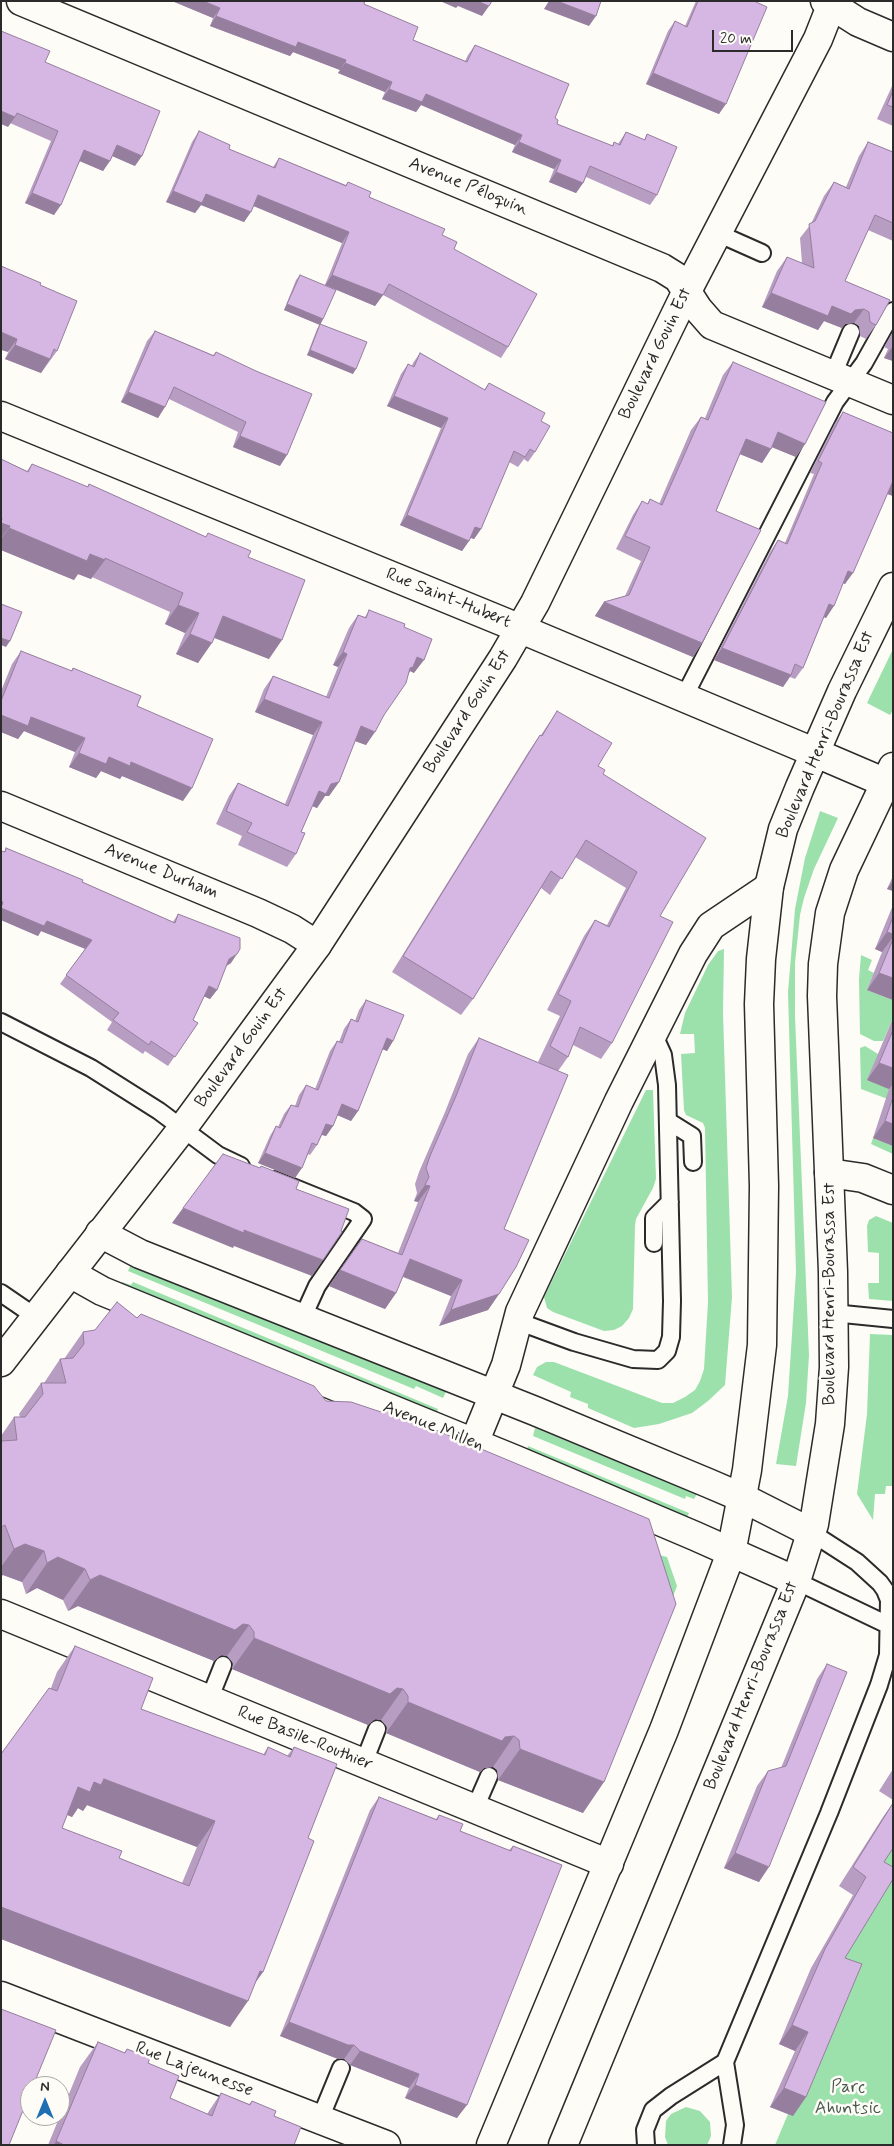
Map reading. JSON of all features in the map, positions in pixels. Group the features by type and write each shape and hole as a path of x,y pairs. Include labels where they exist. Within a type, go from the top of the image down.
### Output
{"street":[{"name":"Avenue Péloquin","path":"21,1 673,273 705,318 712,324 893,400"},
{"name":"Boulevard Gouin Est","path":"1,1362 182,1129 317,945 521,628 535,603 687,291 806,64 830,3"},
{"path":"830,3 858,22 893,37"},
{"name":"Rue Saint-Hubert","path":"1,416 521,628 816,753 890,779"},
{"name":"Boulevard Henri-Bourassa Est","path":"491,2145 664,1730 732,1553 743,1498 756,1403 763,1321 764,1186 759,1004 761,959 769,887 783,829 842,691 893,587"},
{"name":"Boulevard Henri-Bourassa Est","path":"563,2145 796,1581 812,1533 831,1414 834,1367 834,1313 822,996 827,932 832,906 844,870 890,779"},
{"name":"Avenue Durham","path":"1,806 258,913 292,929 317,945"},
{"path":"474,1444 506,1364 517,1321 615,1110 693,954 711,926 769,887"},
{"path":"829,1173 863,1178 893,1190"},
{"path":"100,1233 140,1254 494,1395 743,1498 812,1533"},
{"name":"Avenue Millen","path":"70,1273 102,1292 695,1536 796,1581"},
{"name":"Rue Basile-Routhier","path":"1,1614 609,1864"},
{"name":"Rue Lajeunesse","path":"1,1996 386,2145"}],"lane":[{"path":"717,233 762,253"},
{"path":"841,378 864,363 893,311"},
{"path":"684,697 832,408 851,332"},
{"path":"1,1022 91,1068 159,1111 218,1155 354,1212 363,1219 317,1286 302,1319"},
{"path":"517,1321 574,1342 633,1359 652,1360 663,1356 667,1351 671,1337 666,1066 653,1033"},
{"path":"668,1121 692,1136 692,1162"},
{"path":"654,1243 654,1218 670,1202"},
{"path":"1,1293 36,1317"},
{"path":"834,1313 893,1319"},
{"path":"732,2145 735,2125 725,2062 825,1822 879,1685 888,1655 889,1600 880,1583 857,1562 812,1533"},
{"path":"796,1581 888,1624"},
{"path":"209,1700 223,1665"},
{"path":"364,1762 377,1729"},
{"path":"476,1808 489,1776"},
{"path":"646,2145 645,2130 653,2110 670,2096 725,2062"},
{"path":"320,2119 341,2068"}],"green space":[{"path":"893,649 893,710 890,715 867,703"},
{"path":"820,811 838,818 814,869 804,898 800,915 795,963 795,1016 809,1355 806,1403 796,1466 776,1464 788,1396 796,1272 788,992 795,909 805,858"},
{"path":"724,949 723,1013 732,1297 725,1385 692,1413 659,1424 634,1428 588,1408 588,1404 570,1397 571,1392 533,1375 537,1367 546,1362 554,1362 662,1403 673,1403 685,1397 695,1390 700,1381 704,1369 708,1302 705,1128 703,1123 686,1115 684,1110 681,1054 695,1053 694,1034 680,1034 685,1013 708,965 718,951"},
{"path":"861,955 872,960 868,970 874,973 867,990 893,1000 893,1018 883,1041 874,1041 860,1034 859,979"},
{"path":"865,1046 878,1054 893,1087 893,1101 861,1089 860,1048"},
{"path":"646,1090 653,1090 656,1179 636,1219 633,1309 629,1318 622,1326 614,1330 604,1331 553,1312 547,1308 544,1297"},
{"path":"873,1138 893,1146 893,1154 871,1144"},
{"path":"876,1216 893,1223 893,1301 869,1299 868,1283 879,1283 879,1253 868,1252 867,1226 869,1220"},
{"path":"132,1262 446,1392 443,1398 416,1386 414,1389 128,1271"},
{"path":"122,1282 131,1285 133,1282 438,1409 436,1416 120,1286"},
{"path":"870,1334 893,1335 893,1486 886,1486 885,1494 875,1494 873,1520 857,1494 867,1414"},
{"path":"535,1428 697,1494 694,1499 686,1496 685,1499 533,1436"},
{"path":"528,1446 689,1513 686,1520 526,1453"},
{"path":"659,1555 667,1557 677,1586 671,1602"},
{"name":"Parc Ahuntsic","path":"893,1846 893,2145 775,2145 788,2114 832,1977 871,1881"},
{"path":"686,2107 700,2111 710,2122 711,2136 707,2145 668,2145 665,2137 666,2121 671,2114"}],"building":[{"path":"203,1 365,1 364,4 418,27 413,40 467,62 475,45 569,84 555,118 558,120 557,124 613,146 614,142 620,145 626,132 645,140 647,134 677,147 657,195 590,166 583,183 556,172 561,160 519,142 522,135 426,94 422,102 389,89 392,82 345,63 346,60 298,42 296,47 216,16 220,8"},
{"path":"477,1 492,1 489,6"},
{"path":"557,1 601,1 596,16"},
{"path":"698,1 754,1 767,7 726,104 653,73 675,21 687,27"},
{"path":"1,31 50,51 45,62 160,111 142,156 117,145 110,161 84,150 61,205 32,193 58,131 17,113 15,117 1,111"},
{"path":"893,91 893,107 887,105"},
{"path":"199,131 230,145 229,149 275,168 279,158 346,186 348,182 371,192 369,197 445,229 442,235 457,242 454,249 537,294 508,347 389,284 383,295 332,275 349,232 258,195 251,212 206,194 202,203 173,191"},
{"path":"868,142 893,152 893,223 875,215 845,281 890,300 876,325 870,322 869,312 864,309 855,310 851,314 832,306 828,316 771,293 787,257 814,268 809,224 815,221 834,182 849,189"},
{"path":"1,266 77,301 57,351 54,349 50,359 15,345 17,339 1,332"},
{"path":"300,275 336,290 323,319 287,304"},
{"path":"320,324 367,342 356,369 310,350"},
{"path":"155,331 214,356 216,352 312,394 287,455 240,436 246,422 174,387 165,407 128,392"},
{"path":"420,353 485,390 489,383 545,413 541,421 550,426 535,452 530,449 525,457 514,451 481,529 475,527 469,541 407,515 448,418 394,396 408,364 414,367"},
{"path":"733,362 826,402 805,444 778,432 771,449 746,439 716,511 761,530 702,643 604,602 629,595 650,547 625,536 642,501 648,504 650,499 662,505 701,417 708,420"},
{"path":"843,412 893,433 893,481 853,573 848,571 834,606 829,604 803,668 795,664 791,675 722,648 778,540 787,544 822,463 818,461"},
{"path":"1,459 28,472 32,464 88,487 89,484 206,537 208,533 251,551 248,557 305,580 282,640 223,616 212,643 190,634 199,613 178,605 183,593 105,558 105,560 90,554 87,561 1,523"},
{"path":"1,604 22,612 10,641 1,638"},
{"path":"369,610 405,624 404,627 432,639 424,660 417,657 413,667 410,668 406,683 375,732 361,726 339,782 331,784 326,794 319,791 301,832 305,833 296,854 247,832 252,823 226,811 238,783 288,806 322,722 264,699 273,676 329,698 347,654 343,652 358,615 366,618"},
{"path":"21,651 72,671 73,668 141,696 137,706 213,739 192,788 131,762 130,766 109,757 106,764 79,753 85,738 31,717 28,726 1,715 1,701"},
{"path":"557,711 612,743 598,766 605,770 603,774 706,838 660,916 673,922 612,1043 580,1027 568,1057 550,1046 571,1001 558,994 595,920 609,927 637,872 586,840 562,879 551,871 473,999 403,956 540,735 542,736"},
{"path":"6,848 83,880 82,882 175,923 178,914 240,938 240,949 237,954 229,959 217,990 209,986 193,1020 198,1023 175,1057 151,1041 149,1045 113,1020 119,1013 66,975 92,940 47,921 44,926 1,908 3,902 1,901 1,851 5,852"},
{"path":"893,917 893,934 887,932"},
{"path":"893,939 893,978 879,973"},
{"path":"366,1000 404,1015 393,1041 387,1038 358,1111 342,1104 333,1126 326,1124 317,1145 312,1143 302,1168 265,1153 276,1126 280,1128 291,1105 298,1107 306,1085 318,1090 337,1041 342,1043 351,1019 358,1022"},
{"path":"893,1030 893,1068 879,1063"},
{"path":"479,1038 568,1075 504,1229 529,1240 516,1267 499,1294 451,1310 462,1280 410,1259 396,1293 340,1270 362,1239 402,1255 430,1186 425,1185 429,1177 426,1168 430,1156"},
{"path":"893,1097 893,1124 885,1121"},
{"path":"223,1154 299,1181 296,1189 349,1209 342,1232 323,1260 244,1230 244,1233 183,1208"},
{"path":"117,1302 137,1318 141,1314 314,1386 326,1401 351,1402 381,1412 383,1408 649,1519 676,1604 604,1782 520,1749 519,1740 514,1736 505,1737 502,1741 408,1702 408,1696 403,1689 397,1688 390,1694 254,1638 254,1632 249,1625 243,1624 235,1630 100,1575 90,1580 85,1569 58,1557 47,1563 44,1551 25,1544 14,1549 5,1525 1,1527 1,1441 17,1440 14,1417 25,1417 43,1394 41,1383 66,1383 60,1359 73,1358 84,1344 83,1332 95,1330"},
{"path":"75,1646 153,1678 141,1709 265,1755 268,1747 290,1757 294,1747 337,1764 308,1838 314,1841 263,1972 260,1971 248,2001 1,1907 1,1754 49,1688 57,1691","holes":["104,1779 215,1821 189,1886 119,1858 122,1851 62,1828 78,1787 90,1792 94,1782 101,1785"]},
{"path":"827,1664 847,1672 769,1867 735,1853 768,1771 786,1766"},
{"path":"379,1797 437,1820 439,1815 463,1824 460,1831 511,1851 513,1846 562,1865 467,2105 415,2085 419,2074 360,2051 354,2045 348,2045 289,2022"},
{"path":"893,1803 893,1848 884,1862 893,1867 893,1879 845,1958 862,1964 806,2097 784,2088 808,2032 792,2025 825,1949 866,1877 853,1867"},
{"path":"1,2009 56,2030 37,2076 20,2076 20,2118 9,2145 1,2145"},
{"path":"98,2042 125,2053 127,2049 150,2058 148,2063 179,2076 170,2098 212,2116 221,2093 250,2105 252,2101 276,2111 274,2116 301,2127 294,2145 64,2145 56,2141 62,2126 70,2126 70,2108"}]}
